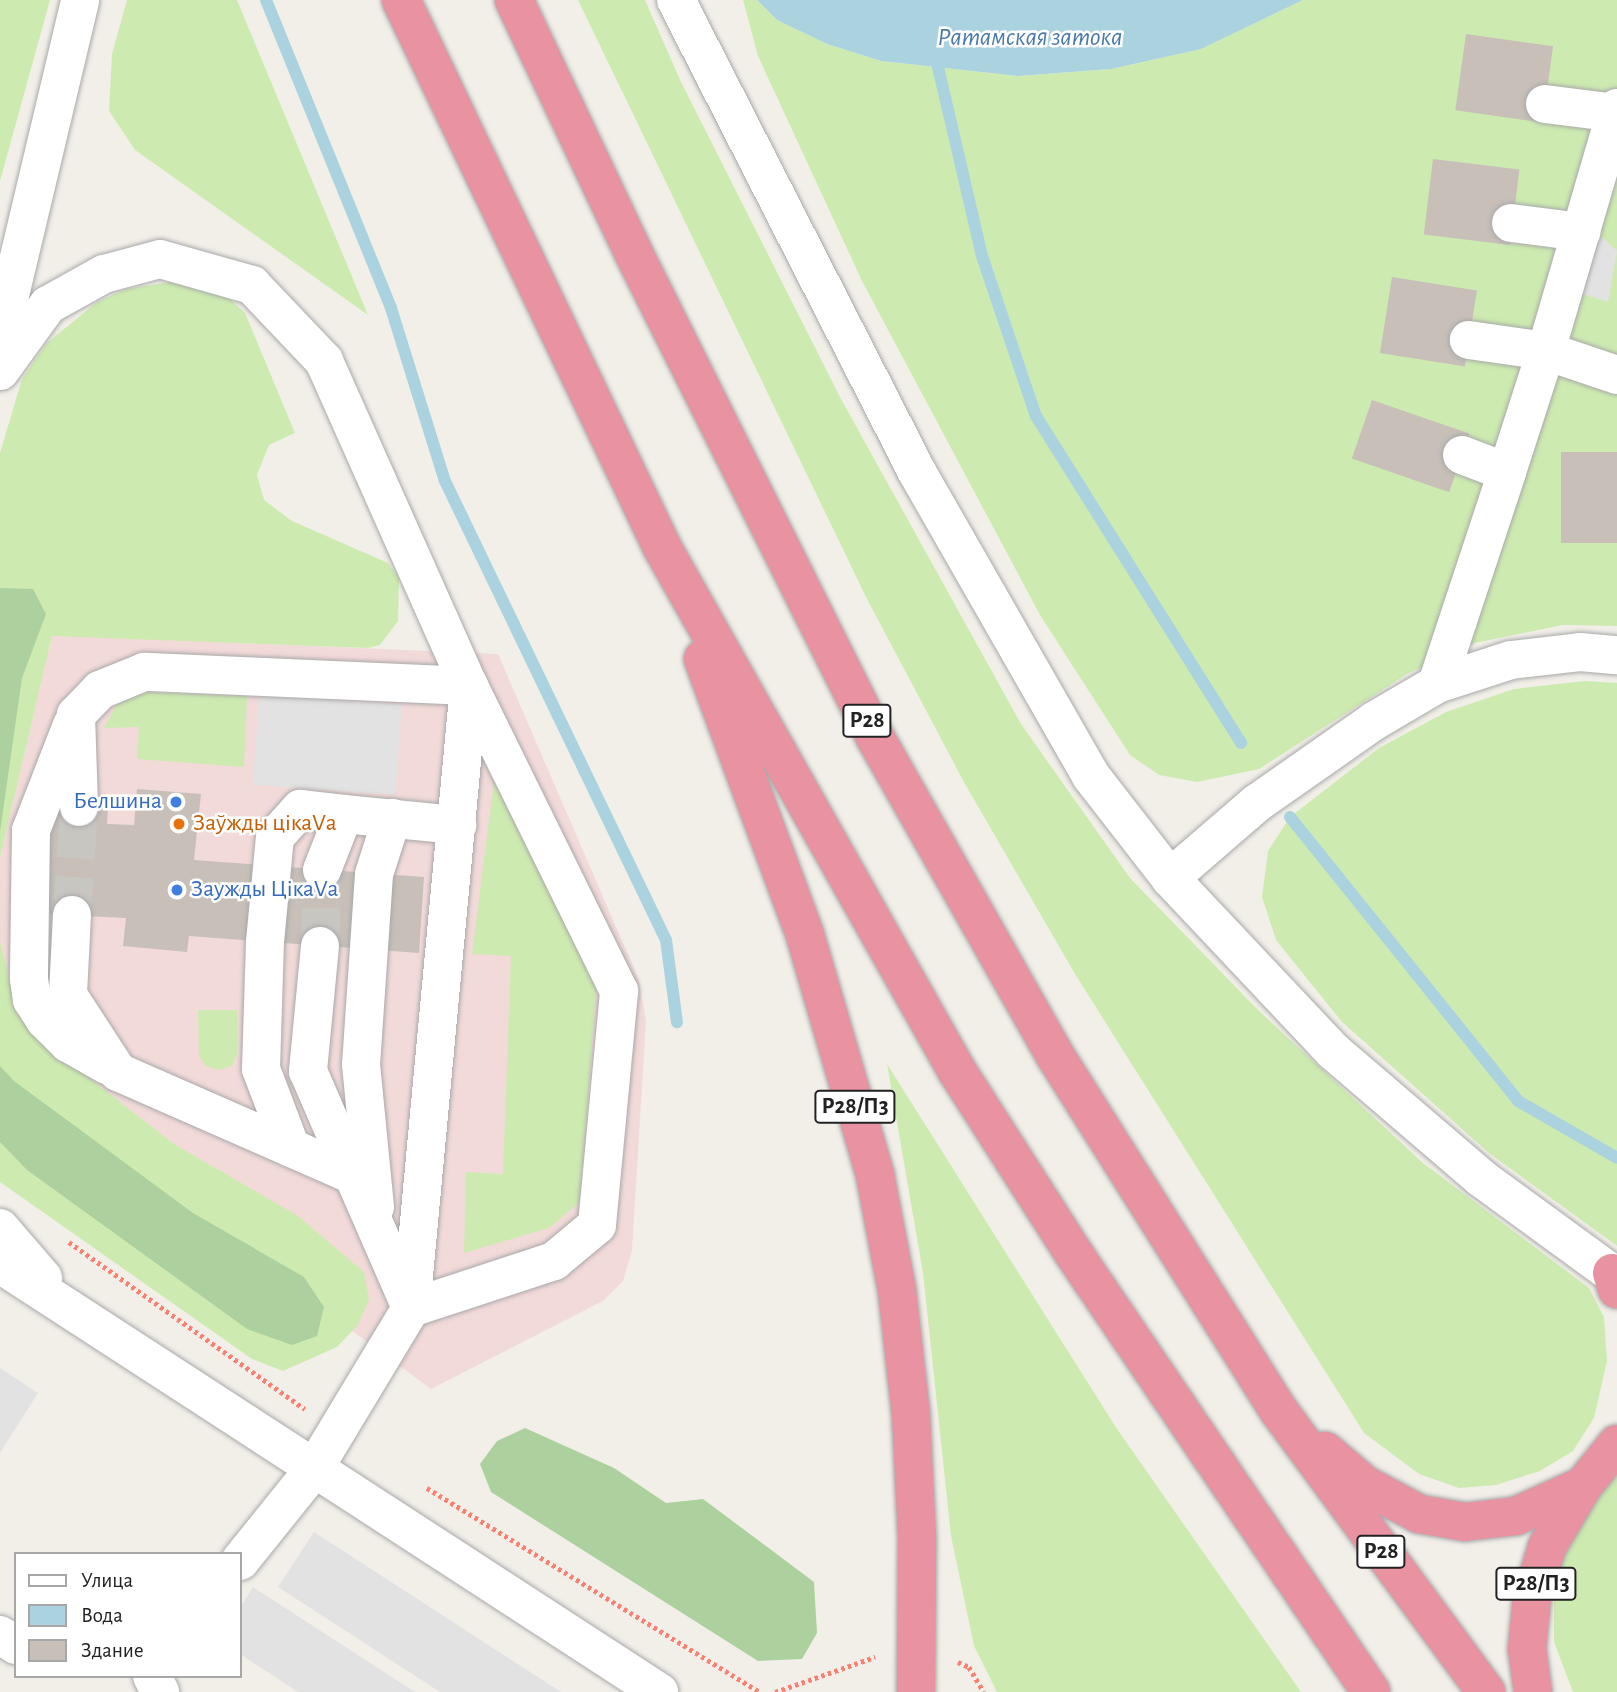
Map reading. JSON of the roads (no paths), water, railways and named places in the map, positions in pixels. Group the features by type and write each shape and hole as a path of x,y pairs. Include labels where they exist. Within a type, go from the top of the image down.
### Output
{"highway":[{"path":"401,0 663,549 957,1071 1082,1265 1371,1692"},
{"name":"Р28","path":"514,0 633,252 876,739 1056,1057 1279,1411 1486,1692"},
{"name":"Р28/П3","path":"663,549 805,935 875,1175 897,1290 911,1415 918,1539 916,1692"},
{"name":"Р28/П3","path":"1279,1411 1365,1485 1419,1514 1465,1522 1516,1516 1583,1486"},
{"name":"Р28/П3","path":"1533,1692 1527,1649 1532,1597 1547,1547 1583,1486 1617,1444"}],"street":[{"path":"0,337 80,0"},
{"path":"676,0 822,292 1013,645 1091,776 1170,878 1333,1051 1405,1116 1480,1178 1615,1280"},
{"path":"1437,684 1546,351 1616,110 1545,104"},
{"path":"1511,223 1581,232"},
{"path":"0,371 48,305 104,274 160,259 251,285 324,361 469,686 619,991 597,1225 554,1261 411,1308"},
{"path":"1469,340 1546,351 1617,375"},
{"path":"1462,455 1507,472"},
{"path":"1170,878 1257,803 1374,721 1437,684 1511,660 1580,652 1617,655"},
{"path":"353,1175 118,1072 68,1043 45,1020 32,1000 29,979 31,830 76,715 100,690 144,672 469,686"},
{"path":"242,1559 314,1469 411,1308 469,686"},
{"path":"76,715 79,807"},
{"path":"291,1148 261,1069 265,942 275,837 300,809 457,825"},
{"path":"321,870 344,814"},
{"path":"377,1230 361,1065 374,874 392,818"},
{"path":"72,915 68,995 118,1072"},
{"path":"320,946 309,1071 411,1308"},
{"path":"0,1228 72,1311"},
{"path":"0,1264 659,1692"}],"water":[{"name":"Ратамская затока","path":"757,0 1303,0 1201,49 1111,69 1018,76 881,61 827,44 777,20"}],"waterway":[{"path":"266,0 391,308 445,481 666,940 677,1022"},
{"path":"935,54 982,256 1036,416 1241,743"},
{"path":"1290,817 1518,1101 1617,1158"}],"tunnel":[{"path":"72,915 79,807"},
{"path":"320,946 322,870"}],"place":[{"name":"Белшина","path":"176,802"},
{"name":"Заўжды цікаVа","path":"179,824"},
{"name":"Заужды ЦікаVа","path":"177,890"}]}
